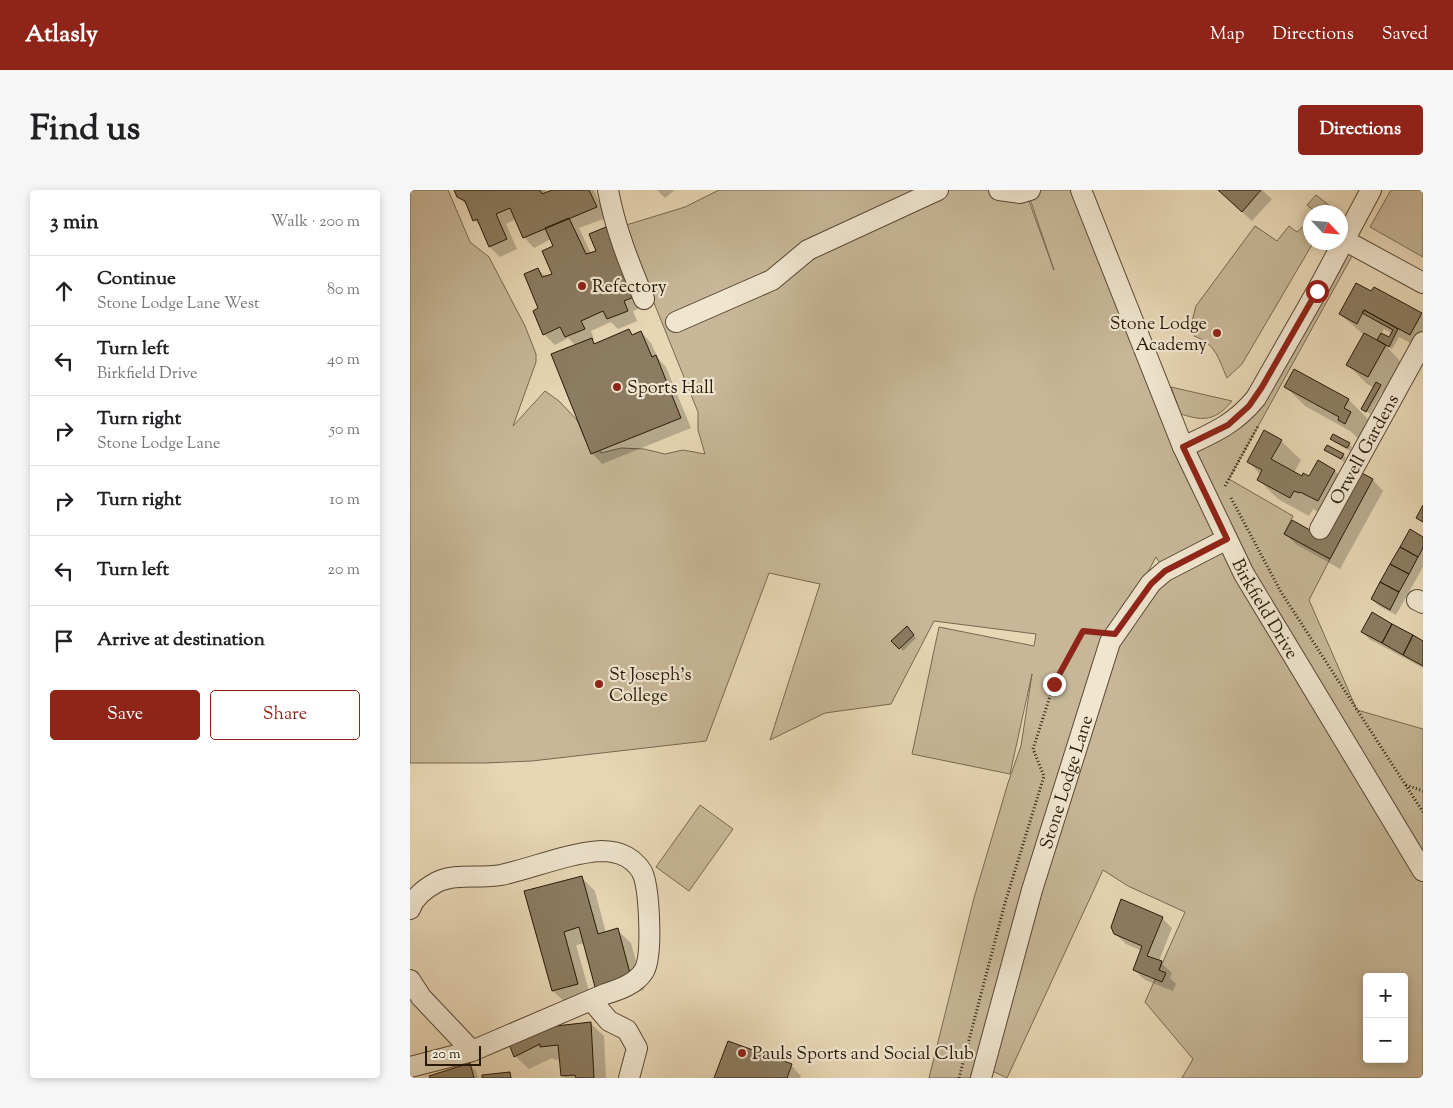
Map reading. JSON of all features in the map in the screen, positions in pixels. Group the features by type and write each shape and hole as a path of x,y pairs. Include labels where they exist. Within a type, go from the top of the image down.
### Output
{"street":[{"path":"608,190 612,214 644,299"},
{"path":"676,322 772,280 808,250 938,190"},
{"path":"999,190 1020,192 1030,190"},
{"name":"Birkfield Drive","path":"1081,190 1183,447 1244,574 1423,871"},
{"path":"1348,233 1371,190"},
{"path":"1348,242 1423,283"},
{"path":"1183,447 1228,425 1253,402 1338,250"},
{"name":"Orwell Gardens","path":"1320,529 1423,342"},
{"name":"Stone Lodge Lane","path":"981,1078 1032,890 1110,642 1151,584 1165,571 1227,539"},
{"path":"410,908 422,892 439,881 498,875 576,855 602,851 627,856 644,875 648,917 648,959 644,971 637,979 621,990 605,994 472,1052 410,1067"},
{"path":"410,980 421,996 472,1052"},
{"path":"592,1001 609,1021 627,1030 637,1048 629,1078"}],"path":[{"path":"1225,486 1262,418"},
{"path":"1221,478 1281,592 1423,812"},
{"path":"958,1078 1005,903 1044,776 1033,749 1054,684 1083,631 1115,634"},
{"path":"1405,785 1423,791"}],"shaded area":[{"path":"410,190 448,190 470,242 489,257 525,326 536,354 536,362 513,426 545,391 559,401 577,420 590,450 598,447 601,453 621,448 644,449 665,454 683,450 705,454 698,430 698,412 623,226 685,207 719,190 1025,190 1054,270 1027,190 1081,190 1184,447 1228,425 1338,250 1348,250 1348,242 1357,247 1229,479 1293,516 1284,534 1330,559 1309,600 1357,710 1423,729 1423,1078 1182,1078 1193,1059 1145,1002 1185,912 1128,886 1103,870 1007,1078 984,1067 981,1078 929,1078 974,898 1021,746 1032,674 1010,774 912,754 939,627 1034,646 1036,634 934,621 891,704 825,713 770,740 820,584 769,573 706,741 532,761 410,763","holes":["1156,557 1165,571 1118,628"]},
{"path":"1391,190 1423,190 1423,257 1370,227"},
{"path":"1316,195 1328,205 1307,205"},
{"path":"1255,226 1277,241 1289,226 1297,232 1303,227 1303,250 1309,250 1242,364 1227,378 1212,348 1194,336 1192,321 1196,306"},
{"path":"1171,387 1232,401 1221,412 1210,418 1189,417 1181,414"},
{"path":"700,805 733,829 689,891 656,867"}],"building":[{"path":"454,190 540,190 542,194 552,190 589,190 597,207 523,238 510,208 496,214 507,239 489,247 477,219 473,221 465,201 457,197"},
{"path":"1218,190 1261,190 1242,212"},
{"name":"Refectory","path":"569,218 586,254 596,251 589,234 606,227 624,274 639,295 624,301 628,311 607,319 603,311 581,321 585,329 565,337 560,327 543,335 533,311 538,308 524,274 538,268 542,277 552,274 542,251 553,246 545,228"},
{"path":"1356,283 1371,291 1374,287 1422,313 1410,335 1364,310 1357,324 1339,314"},
{"path":"1364,310 1398,329 1389,347 1377,340 1381,333 1389,337 1393,330 1362,313"},
{"name":"Sports Hall","path":"629,329 632,335 641,331 652,357 656,355 681,418 591,454 551,354 592,338 594,344"},
{"path":"1364,333 1386,345 1368,377 1346,365"},
{"path":"1294,369 1349,399 1344,408 1351,412 1345,424 1338,420 1339,417 1284,387"},
{"path":"1376,382 1381,385 1366,412 1361,409"},
{"path":"1264,430 1282,440 1271,459 1302,476 1303,473 1309,476 1318,460 1335,470 1318,501 1294,491 1290,498 1257,480 1262,470 1247,462"},
{"path":"1333,434 1350,443 1347,448 1330,439"},
{"path":"1327,445 1344,454 1341,459 1324,450"},
{"path":"1360,472 1373,479 1330,559 1284,534 1292,520 1324,538"},
{"path":"1423,505 1423,522 1416,518"},
{"path":"1410,529 1423,537 1423,548 1418,557 1400,547"},
{"path":"1400,547 1418,557 1409,574 1390,564"},
{"path":"1390,564 1409,574 1399,592 1380,582"},
{"path":"1380,582 1399,592 1390,610 1371,599"},
{"path":"1372,612 1392,624 1382,643 1361,632"},
{"path":"1392,624 1413,635 1403,655 1382,643"},
{"path":"907,626 914,635 899,649 891,641"},
{"path":"1413,635 1423,641 1423,666 1403,655"},
{"path":"582,876 598,934 618,928 631,977 595,987 579,927 564,932 578,984 552,991 524,891"},
{"path":"1121,899 1163,917 1147,956 1162,961 1159,970 1166,973 1162,982 1133,970 1142,946 1114,934 1111,927"},
{"path":"591,1022 594,1078 576,1078 575,1075 561,1076 558,1045 540,1047 540,1044 514,1057 509,1044 538,1028"},
{"name":"Pauls Sports and Social Club","path":"728,1041 792,1064 787,1078 714,1078"},
{"path":"470,1063 474,1078 430,1078 429,1076"},
{"path":"510,1072 511,1078 482,1078 482,1075"}],"place":[{"name":"Refectory","path":"582,286"},
{"name":"Stone Lodge Academy","path":"1217,333"},
{"name":"Sports Hall","path":"617,387"},
{"name":"St Joseph's College","path":"599,684"},
{"name":"Pauls Sports and Social Club","path":"742,1053"}],"route":[{"path":"1054,684 1083,631 1115,634 1151,584 1165,571 1227,539 1183,447 1219,431 1237,419 1256,398 1317,291"}]}
